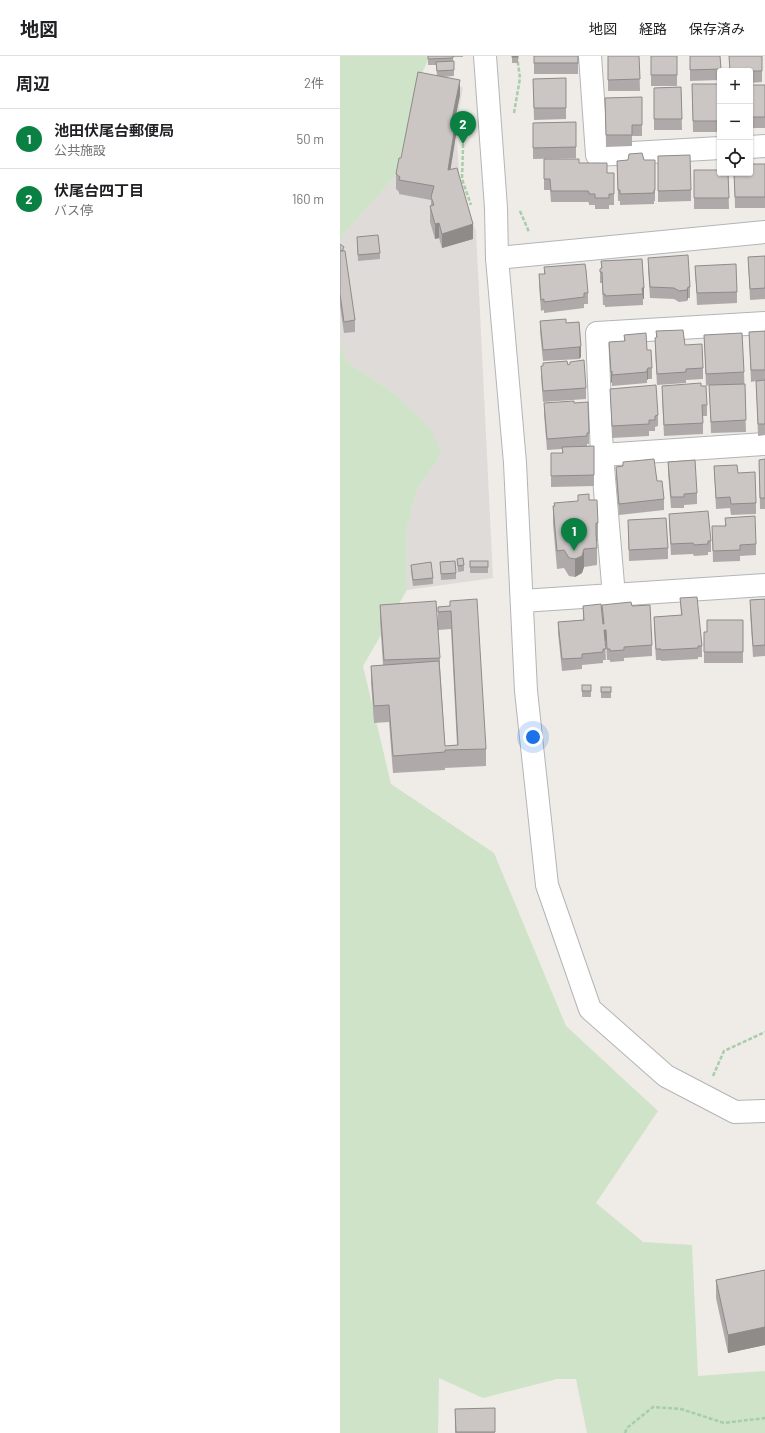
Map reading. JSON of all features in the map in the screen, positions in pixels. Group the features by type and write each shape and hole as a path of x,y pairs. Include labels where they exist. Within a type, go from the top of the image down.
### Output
{"street":[{"path":"485,56 496,208 497,258 515,463 526,691 546,885 590,1010 666,1076 735,1112 765,1111"},
{"path":"590,56 597,155 717,148"},
{"path":"753,147 765,146"},
{"path":"497,258 765,232"},
{"path":"614,596 602,455 597,333 765,323"},
{"path":"602,455 765,444"},
{"path":"522,601 765,585"}],"path":[{"path":"513,120 520,78 516,56"},
{"path":"519,207 530,233"},
{"path":"713,1076 724,1051 765,1032"},
{"path":"625,1433 627,1428 652,1407 681,1409 724,1423 765,1418"}],"shaded area":[{"path":"416,86 463,87 456,127 460,186 476,231 493,578 407,590 406,531 417,489 437,461 441,451 392,392 347,362 340,344 340,242 343,235 397,174"}],"green space":[{"path":"340,56 430,56 416,86 397,174 343,235 340,242"},
{"path":"340,344 347,362 392,392 429,427 441,451 437,461 417,489 406,531 407,590 363,666 391,784 494,853 566,1026 658,1111 596,1203 643,1242 692,1245 698,1376 765,1371 765,1433 587,1433 576,1379 557,1379 483,1398 439,1378 438,1433 340,1433"}],"building":[{"path":"428,56 453,56 453,58 428,59"},
{"path":"534,56 578,56 578,63 534,63"},
{"path":"608,56 639,56 640,79 608,80"},
{"path":"651,56 677,56 677,75 651,75"},
{"path":"690,56 720,56 721,68 690,70"},
{"path":"729,56 762,56 762,71 753,71 753,68 730,68"},
{"path":"454,61 454,70 437,71 436,62"},
{"path":"418,72 460,80 452,119 456,120 448,170 457,168 473,224 442,234 439,223 435,224 430,206 434,205 431,197 434,186 399,180 400,177 396,174 399,158 401,158"},
{"path":"566,78 566,108 534,108 533,79"},
{"path":"692,84 717,84 717,121 693,121"},
{"path":"753,85 765,85 765,117 753,117"},
{"path":"681,87 682,119 654,119 654,88"},
{"path":"642,97 642,125 632,125 632,135 606,135 605,98"},
{"path":"576,122 576,147 533,148 533,123"},
{"path":"642,153 644,160 655,160 654,193 620,194 620,190 618,190 617,161 628,160 629,154"},
{"path":"690,155 691,190 658,191 658,156"},
{"path":"544,159 579,159 579,163 607,163 607,173 614,173 614,194 609,194 609,198 595,198 595,194 589,194 588,191 551,191 550,179 544,179"},
{"path":"753,164 765,164 765,197 735,197 734,176 753,176"},
{"path":"694,170 717,170 717,176 728,176 729,198 694,198"},
{"path":"378,235 380,253 358,255 357,237"},
{"path":"340,244 344,247 342,251 340,251"},
{"path":"340,251 345,251 355,320 344,322 340,294"},
{"path":"688,255 690,287 688,287 687,290 679,291 674,288 650,287 648,258"},
{"path":"765,256 765,288 750,289 748,257"},
{"path":"642,259 643,294 605,296 605,294 603,294 602,272 600,272 600,269 602,268 601,261"},
{"path":"585,264 588,293 584,293 584,297 544,302 544,299 541,300 539,274 545,274 544,267"},
{"path":"736,264 737,292 697,293 695,266"},
{"path":"566,319 566,323 579,322 581,346 543,350 540,321"},
{"path":"683,330 685,345 702,344 703,368 686,369 686,372 657,374 656,331"},
{"path":"765,331 765,370 751,370 749,332"},
{"path":"646,333 647,350 651,350 652,368 648,368 647,372 612,375 609,342 625,341 624,335"},
{"path":"742,333 744,372 706,374 704,335"},
{"path":"584,360 586,388 543,391 541,366 543,366 543,363 567,361 568,365 570,362"},
{"path":"765,380 765,424 758,424 756,381"},
{"path":"701,383 701,386 706,386 707,405 702,405 703,423 664,425 662,386"},
{"path":"745,384 746,420 711,422 709,385"},
{"path":"656,385 658,415 655,416 655,420 649,420 649,424 612,426 610,389"},
{"path":"574,401 574,403 588,402 589,433 587,433 587,436 547,439 544,403"},
{"path":"594,446 594,475 551,476 551,453 563,453 562,447"},
{"path":"654,459 657,481 662,481 664,499 619,504 616,467 623,466 623,462"},
{"path":"765,459 765,498 760,498 759,460"},
{"path":"695,460 697,493 684,494 684,497 671,497 668,462"},
{"path":"737,465 738,473 755,472 756,503 731,504 730,497 716,498 714,466"},
{"path":"589,494 589,500 597,500 597,548 584,549 582,556 575,559 569,558 564,550 557,551 553,506 555,506 554,503 578,501 578,495"},
{"path":"708,511 711,541 708,541 708,544 671,544 669,514"},
{"path":"755,516 756,544 740,545 740,550 713,551 712,526 726,526 725,518"},
{"path":"666,518 668,548 629,550 628,520"},
{"path":"463,558 464,565 458,566 457,559"},
{"path":"455,561 456,573 441,574 440,562"},
{"path":"470,561 488,561 488,567 470,567"},
{"path":"431,562 433,578 413,580 411,565"},
{"path":"697,597 702,646 698,646 698,648 656,649 654,617 682,615 680,598"},
{"path":"477,599 486,749 445,750 445,752 393,756 389,705 374,706 371,666 439,661 445,746 458,745 451,611 438,612 438,607 450,606 450,601"},
{"path":"765,599 765,645 753,646 750,600"},
{"path":"436,601 440,658 384,660 380,605"},
{"path":"631,602 632,606 650,605 652,645 624,647 624,650 610,651 610,649 607,649 606,630 604,630 606,649 603,649 603,652 582,654 582,658 562,659 558,622 584,620 583,606 601,604 604,624 602,605"},
{"path":"707,620 743,620 743,652 704,652 704,632 707,632"},
{"path":"582,685 591,685 591,691 582,691"},
{"path":"601,687 611,687 611,692 601,692"},
{"path":"765,1270 765,1327 728,1335 716,1280"},
{"path":"495,1408 495,1432 456,1432 455,1409"}],"place":[{"name":"伏尾台四丁目","path":"463,144"},
{"name":"池田伏尾台郵便局","path":"574,551"}]}
